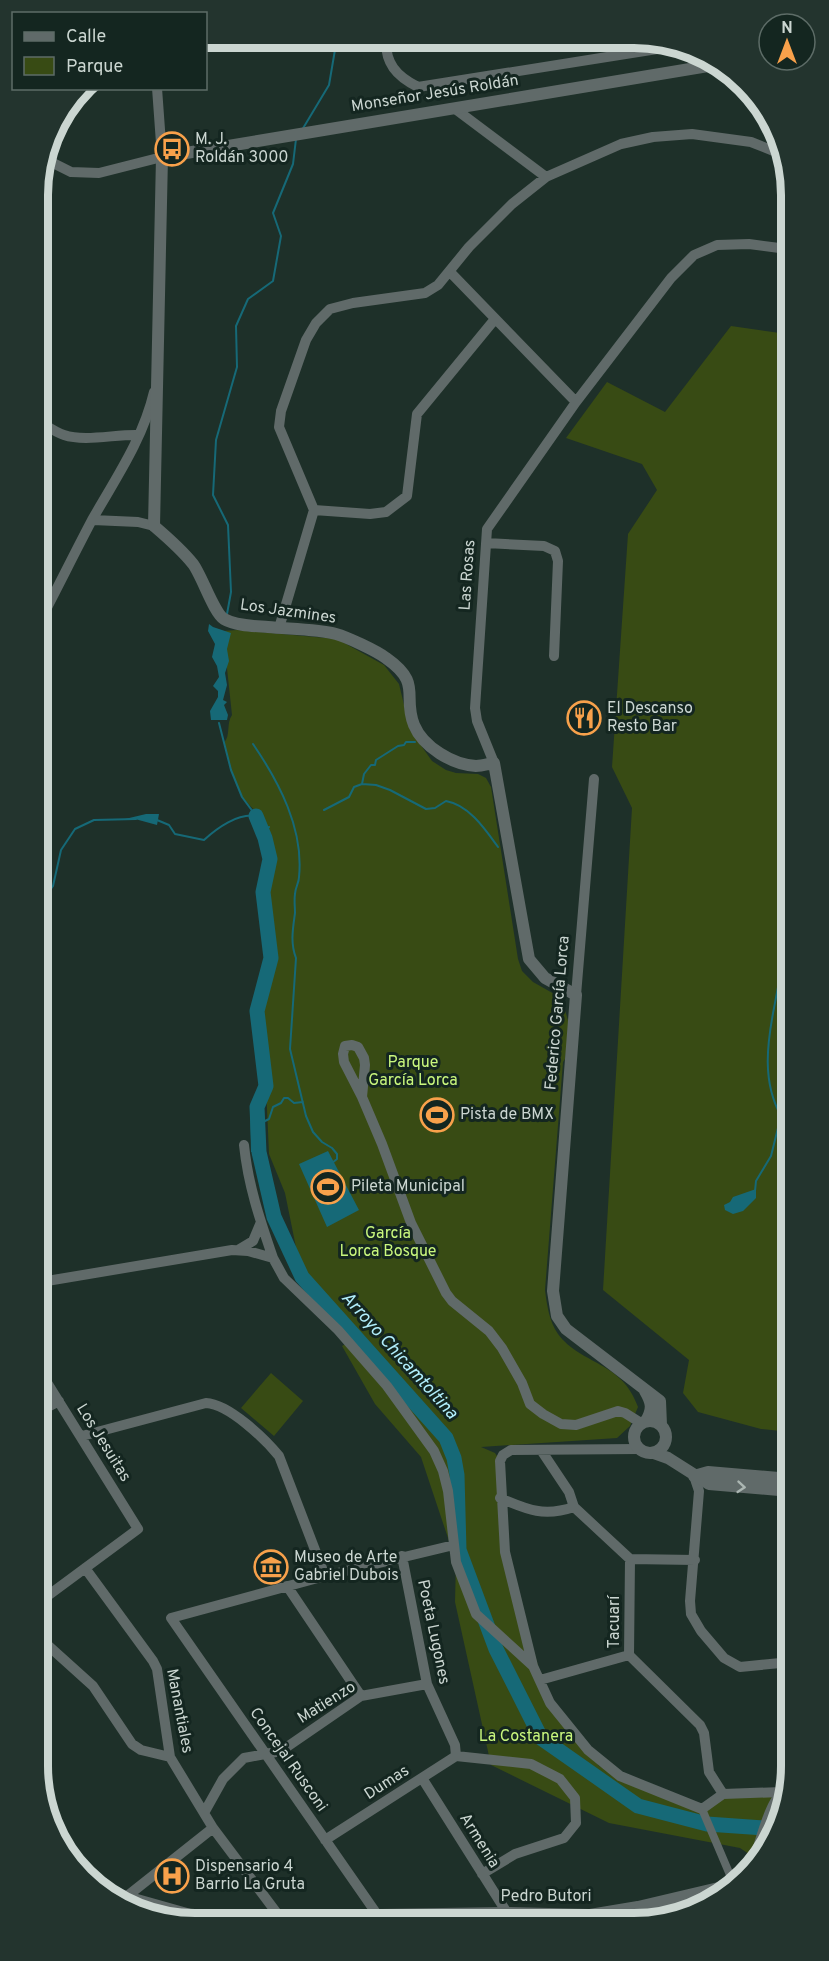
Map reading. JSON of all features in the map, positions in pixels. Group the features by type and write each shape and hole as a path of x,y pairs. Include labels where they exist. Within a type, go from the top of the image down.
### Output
{"street":[{"path":"386,48 386,56 395,70 418,87 654,50"},
{"name":"Monseñor Jesús Roldán","path":"162,157 705,66"},
{"path":"93,520 138,522 154,526 162,157 157,90"},
{"path":"454,108 546,177"},
{"path":"279,628 314,510 279,427 281,411 306,340 316,323 330,309 425,292 438,285 469,247 512,204 546,177 621,144 653,137 692,135 751,142 774,151"},
{"path":"52,162 71,172 99,172 162,157"},
{"name":"Las Rosas","path":"576,995 544,978 529,959 494,763 477,721 475,708 487,529 576,402 670,278 694,255 717,245 749,244 781,248"},
{"path":"450,272 576,402"},
{"path":"314,510 350,514 386,512 407,496 417,414 495,319"},
{"path":"48,606 148,417 158,374"},
{"path":"48,427 64,435 81,437 139,435"},
{"name":"Los Jazmines","path":"154,526 175,544 193,565 216,611 225,620 249,625 337,634 386,657 406,676 410,685 410,710 414,726 422,738 434,749 456,762 475,766 494,763"},
{"path":"486,543 544,546 555,551 558,561 554,656"},
{"name":"Federico García Lorca","path":"594,779 552,1292 557,1316 566,1329 660,1401 661,1425 666,1434 666,1441 694,1476"},
{"path":"362,1097 364,1058 358,1047 345,1046 344,1062 362,1097 411,1223 446,1293 489,1331 502,1348 522,1383 530,1404 561,1424 576,1425 618,1412 644,1422 652,1421 661,1425"},
{"path":"244,1145 247,1172 261,1222 273,1258 284,1278 338,1330 387,1386 435,1451 448,1491 456,1562 476,1614 532,1666"},
{"path":"236,1250 254,1241 261,1222"},
{"path":"48,1281 236,1250 273,1258"},
{"name":"Los Jesuitas","path":"48,1384 138,1529 85,1568"},
{"path":"639,1449 635,1444 634,1436 652,1409 651,1401 643,1388"},
{"path":"48,1407 59,1401"},
{"path":"82,1436 206,1403 224,1407 279,1456 325,1576"},
{"path":"654,1453 661,1449 666,1441"},
{"path":"731,1877 702,1809 620,1776 588,1750 550,1702 532,1666 505,1552 500,1498 500,1461 503,1455 511,1450 639,1449 674,1462 709,1484 781,1490"},
{"path":"541,1450 569,1492 574,1507 630,1559 695,1560"},
{"path":"694,1476 708,1472 781,1478"},
{"path":"694,1476 699,1491 690,1600 691,1614 700,1631 724,1658 740,1666 781,1663"},
{"path":"500,1498 542,1513 557,1513 574,1507"},
{"path":"361,1696 287,1586 454,1545"},
{"name":"Poeta Lugones","path":"402,1556 427,1684 455,1750"},
{"name":"Tacuarí","path":"630,1559 629,1655 700,1725 704,1733 707,1768 723,1794"},
{"path":"48,1596 85,1568"},
{"name":"Manantiales","path":"85,1568 153,1660 157,1669 170,1757 213,1828 277,1913"},
{"name":"Concejal Rusconi","path":"287,1586 171,1618 377,1913"},
{"path":"48,1645 93,1686 132,1744 141,1750 170,1757"},
{"path":"540,1680 629,1655"},
{"name":"Matienzo","path":"204,1813 223,1779 244,1758 280,1751 361,1696 427,1684"},
{"path":"455,1750 531,1764 560,1779 575,1798 576,1823 564,1838 514,1854 482,1874"},
{"name":"Dumas","path":"325,1840 422,1778 455,1750"},
{"name":"Armenia","path":"422,1778 506,1913"},
{"path":"702,1809 723,1794 779,1791"},
{"path":"763,1836 769,1815 775,1806"},
{"path":"128,1897 213,1828"},
{"name":"Pedro Butori","path":"601,1913 715,1889"},
{"path":"144,1904 173,1911"}],"green space":[{"path":"731,326 781,333 781,1431 761,1429 698,1412 683,1393 689,1360 603,1290 632,808 612,767 628,534 657,490 642,464 566,438 607,382 665,412"},
{"name":"Parque García Lorca","path":"237,630 337,639 384,665 399,684 410,730 432,761 456,773 478,774 486,778 491,787 518,959 522,971 533,982 562,1000 570,1027 563,1062 545,1290 549,1313 552,1324 567,1344 612,1372 631,1392 638,1407 630,1426 617,1438 481,1447 495,1453 500,1461 505,1553 547,1696 599,1766 702,1809 723,1795 778,1795 770,1823 751,1855 740,1848 609,1823 491,1765 455,1602 456,1562 421,1457 375,1404 342,1346 356,1338 371,1347 302,1277 285,1193 269,1154 266,1086 257,1011 271,958 263,892 270,859 256,812 242,797 231,770 224,743 232,715 223,631"},
{"path":"271,1373 303,1401 274,1436 241,1408"}],"water":[{"path":"209,624 231,633 227,649 229,661 225,673 227,685 223,700 227,702 224,705 228,715 227,720 211,720 210,711 218,697 218,691 213,686 219,677 212,657 215,644 208,631"},
{"path":"146,814 159,814 157,825 135,819 125,819"},
{"path":"250,1106 262,1108 265,1151 251,1152"},
{"name":"Pileta Municipal","path":"328,1151 359,1210 327,1227 299,1164"},
{"path":"756,1189 756,1198 743,1211 733,1214 725,1210 724,1205 733,1197"}],"waterway":[{"path":"302,130 329,85 335,48"},
{"path":"227,614 231,592 228,525 213,495 216,440 237,367 236,326 248,299 273,281 281,236 273,213 293,164 296,139"},
{"path":"219,723 231,770 242,797 256,816"},
{"path":"324,810 349,797 354,787 362,784 364,774 371,765 375,765 376,760 406,742 415,742"},
{"path":"253,744 272,774 288,807 298,841 300,859 292,936 296,958 290,1049 306,1116 313,1132 337,1154 337,1159 332,1163"},
{"path":"362,784 376,785 390,790 426,809 435,808 446,801 454,803 476,819 498,847"},
{"path":"157,820 169,825 175,834 204,840 221,826 235,819 256,816"},
{"name":"Arroyo Chicamtoltina","path":"256,816 270,859 263,892 271,958 257,1011 266,1086 257,1107 259,1152 274,1217 302,1277 446,1438 454,1458 457,1475 459,1550 496,1649 541,1738 638,1806 707,1824 767,1828"},
{"path":"48,893 53,886 61,850 75,829 94,820 136,819"},
{"name":"Arroyo Chicamtoltina","path":"265,838 269,827"},
{"path":"781,974 768,1049 768,1063 771,1090 781,1116"},
{"path":"261,1123 269,1119 273,1107 281,1103 284,1098 294,1103 303,1102"},
{"path":"755,1191 756,1181 771,1156 781,1116"}],"place":[{"name":"M. J. Roldán 3000","path":"172,149"},
{"name":"El Descanso Resto Bar","path":"584,718"},
{"name":"Pista de BMX","path":"437,1115"},
{"name":"Pileta Municipal","path":"328,1187"},
{"name":"Museo de Arte Gabriel Dubois","path":"271,1567"},
{"name":"Dispensario 4 Barrio La Gruta","path":"172,1876"}],"park label":[{"name":"García Lorca Bosque","path":"388,1243"},
{"name":"La Costanera","path":"526,1737"}]}
